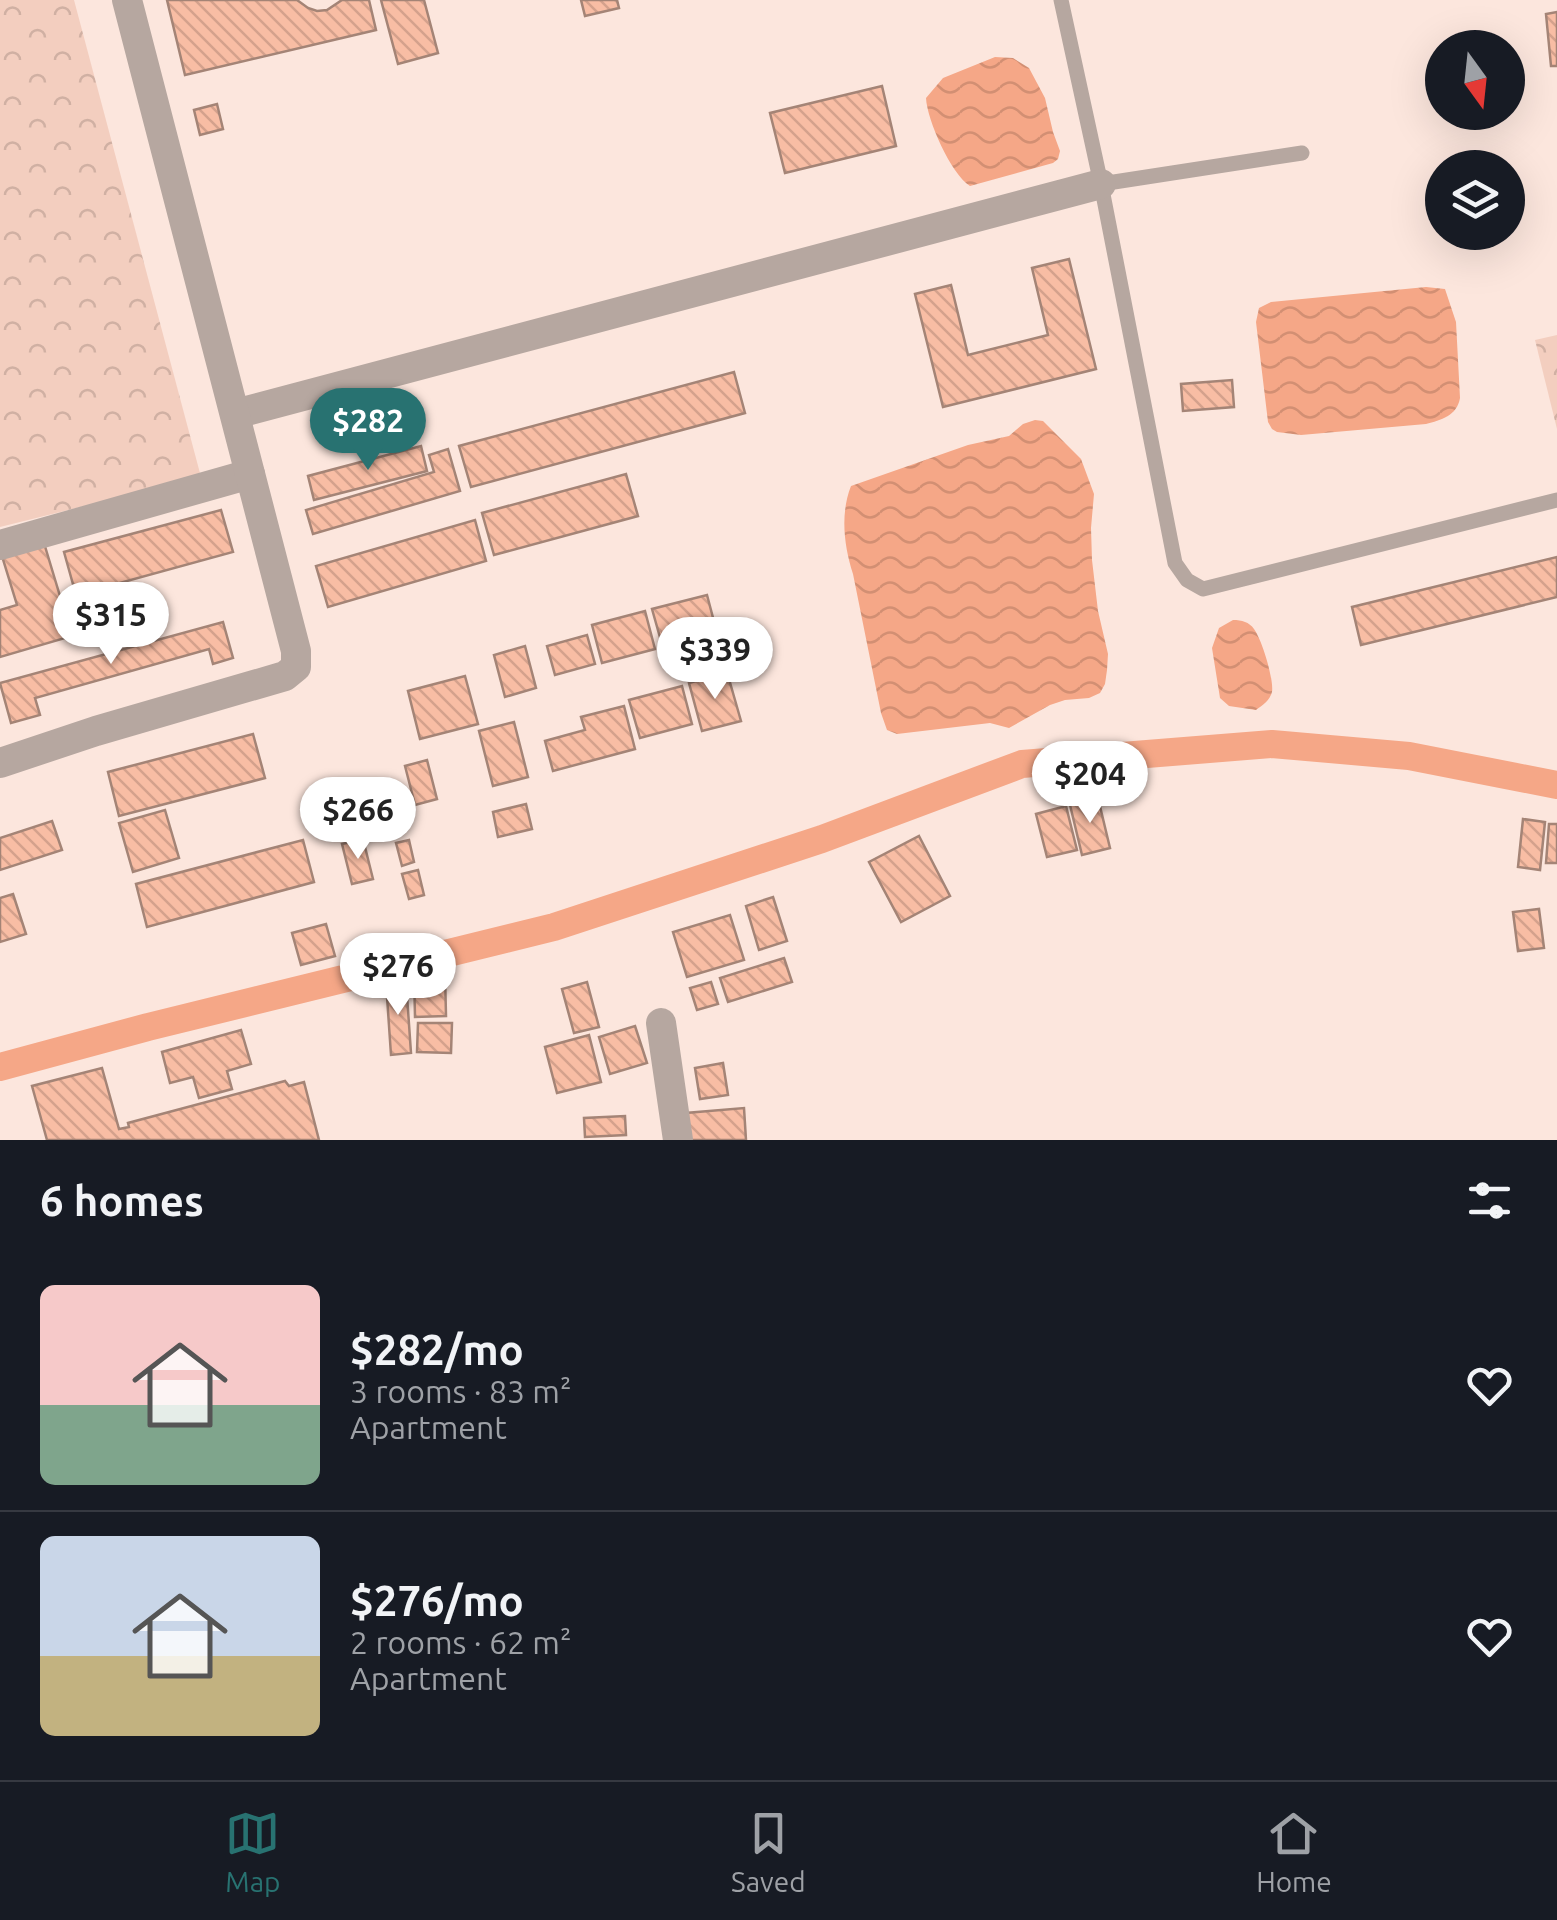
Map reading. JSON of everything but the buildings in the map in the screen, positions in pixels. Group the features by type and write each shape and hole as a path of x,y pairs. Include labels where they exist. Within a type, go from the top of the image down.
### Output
{"street":[{"path":"0,764 96,730 286,676 296,667 296,652 127,0"},
{"path":"235,414 1101,184"},
{"path":"0,545 250,474"},
{"path":"661,1024 678,1140"}],"lane":[{"path":"1061,0 1175,564 1187,580 1203,589 1557,500"},
{"path":"1101,184 1302,153"}],"green space":[{"path":"0,0 74,0 201,477 0,527"},
{"path":"1557,335 1557,429 1535,340"}],"water":[{"path":"995,57 1013,58 1029,68 1045,98 1060,151 1053,163 970,186 941,146 926,98 943,78"},
{"path":"1426,287 1445,289 1456,322 1460,398 1452,413 1426,424 1301,435 1272,429 1256,322 1259,308 1271,302"},
{"path":"1035,420 1043,421 1081,459 1094,494 1092,560 1108,654 1105,684 1100,693 1050,705 1009,728 990,723 897,734 887,730 846,541 845,508 851,486 968,445 1009,436"},
{"path":"1233,620 1254,629 1269,669 1272,692 1256,710 1229,706 1220,698 1212,648 1219,628"}],"waterway":[{"path":"0,1067 554,927 822,839 1022,764 1272,744 1409,756 1557,785"}]}
